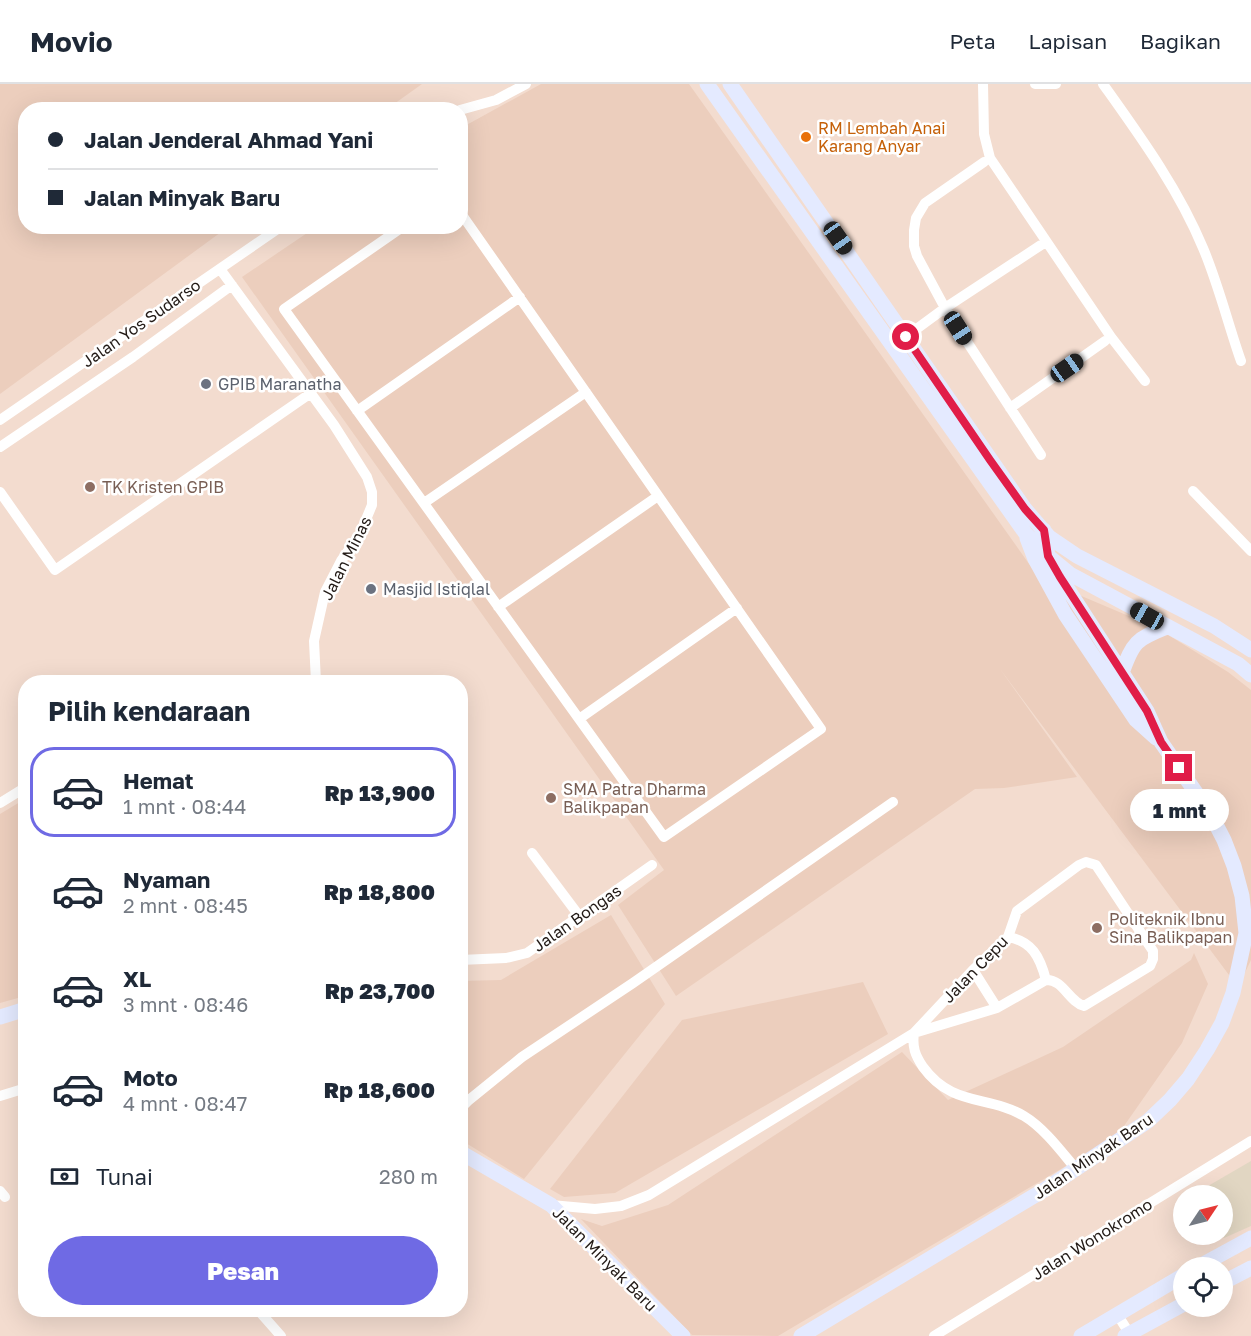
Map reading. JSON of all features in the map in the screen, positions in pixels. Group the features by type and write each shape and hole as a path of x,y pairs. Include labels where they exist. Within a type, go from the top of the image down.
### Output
{"main road":[{"path":"707,84 1026,534 1070,574 1238,664 1251,675"},
{"path":"730,84 1019,501 1044,530 1060,546 1077,556 1201,620 1251,650"},
{"path":"919,385 932,375"},
{"name":"Jalan Minyak Baru","path":"801,1336 1076,1169 1148,1121 1188,1079 1208,1050 1222,1023 1233,993 1246,933 1242,896 1224,840 1210,813 1161,742 1147,711 1060,577 1048,556 1044,530"},
{"path":"1026,534 1035,559 1065,614 1136,720 1161,742"},
{"path":"1122,673 1131,649 1140,638 1167,627"},
{"path":"0,1017 18,1011"},
{"name":"Jalan Minyak Baru","path":"468,1157 550,1205 682,1336"},
{"path":"1216,1257 1251,1238"},
{"path":"1233,1277 1251,1268"},
{"path":"1081,1336 1173,1281"},
{"path":"1128,1335 1173,1310"}],"street":[{"path":"468,108 496,100 526,84"},
{"path":"983,84 984,134 990,158 1111,337 1144,381"},
{"path":"1035,84 1056,84"},
{"path":"1103,84 1167,176 1181,202 1203,248 1241,361"},
{"path":"984,162 925,203 916,218 914,231 917,256 942,310 1041,455"},
{"path":"392,234 284,309 664,837 821,729 468,223"},
{"name":"Jalan Yos Sudarso","path":"0,420 270,234"},
{"path":"892,347 942,310 1041,245"},
{"path":"0,492 55,570 311,393 220,269"},
{"path":"0,447 133,357 232,285"},
{"path":"357,411 520,297"},
{"path":"1010,408 1105,341"},
{"name":"Jalan Minas","path":"311,393 367,477 372,492 372,505 360,534 341,561 325,592 314,641 316,675"},
{"path":"424,503 586,393"},
{"path":"1193,491 1251,551"},
{"path":"498,607 658,496"},
{"path":"579,719 737,608"},
{"path":"0,803 18,793"},
{"path":"468,1101 522,1057 893,802"},
{"path":"532,853 580,917"},
{"name":"Jalan Cepu","path":"550,1205 595,1209 621,1206 649,1195 914,1033 997,1008 1046,980 1056,982 1077,1004 1084,1006 1152,963 1153,951 1096,865 1086,862 1023,905 1014,916 1008,937 973,970 914,1033"},
{"name":"Jalan Bongas","path":"468,960 506,958 527,954 652,865"},
{"path":"1008,937 1019,939 1032,949 1041,961 1046,980"},
{"path":"973,970 997,1008"},
{"path":"914,1033 914,1050 923,1066 939,1083 965,1098 1010,1109 1024,1116 1035,1124 1076,1169"},
{"path":"0,1096 18,1090"},
{"name":"Jalan Wonokromo","path":"934,1336 1251,1141"},
{"path":"1117,1314 1128,1335"},
{"path":"264,1317 279,1336"}],"shaded area":[{"path":"0,84 422,84 397,102 18,102 18,234 218,234 0,394"},
{"path":"541,84 689,84 1039,578 1157,628 1228,672 1251,690 1251,960 1238,987 1000,669 1077,777 1004,788 975,789 676,996 618,905 664,870 242,277 306,234 468,234 468,124"},
{"path":"18,803 18,998 0,1003 0,814"},
{"path":"611,915 665,1004 524,1179 468,1144 468,981 501,980"},
{"path":"1194,953 1208,984 1182,1043 1117,1136 778,1336 692,1335 581,1219 602,1226 668,1205 902,1052 948,1100 1063,1047 1191,960"},
{"path":"863,982 888,1034 615,1193 564,1197 550,1189 682,1020"},
{"path":"1251,1161 1251,1226 1233,1234 1233,1185 1210,1185"}],"place":[{"name":"RM Lembah Anai Karang Anyar","path":"806,137"},
{"name":"GPIB Maranatha","path":"206,384"},
{"name":"TK Kristen GPIB","path":"90,487"},
{"name":"Masjid Istiqlal","path":"371,589"},
{"name":"SMA Patra Dharma Balikpapan","path":"551,798"},
{"name":"Politeknik Ibnu Sina Balikpapan","path":"1097,928"}],"route":[{"path":"906,337 1025,509 1044,530 1048,556 1147,711 1161,742 1179,768"}]}
